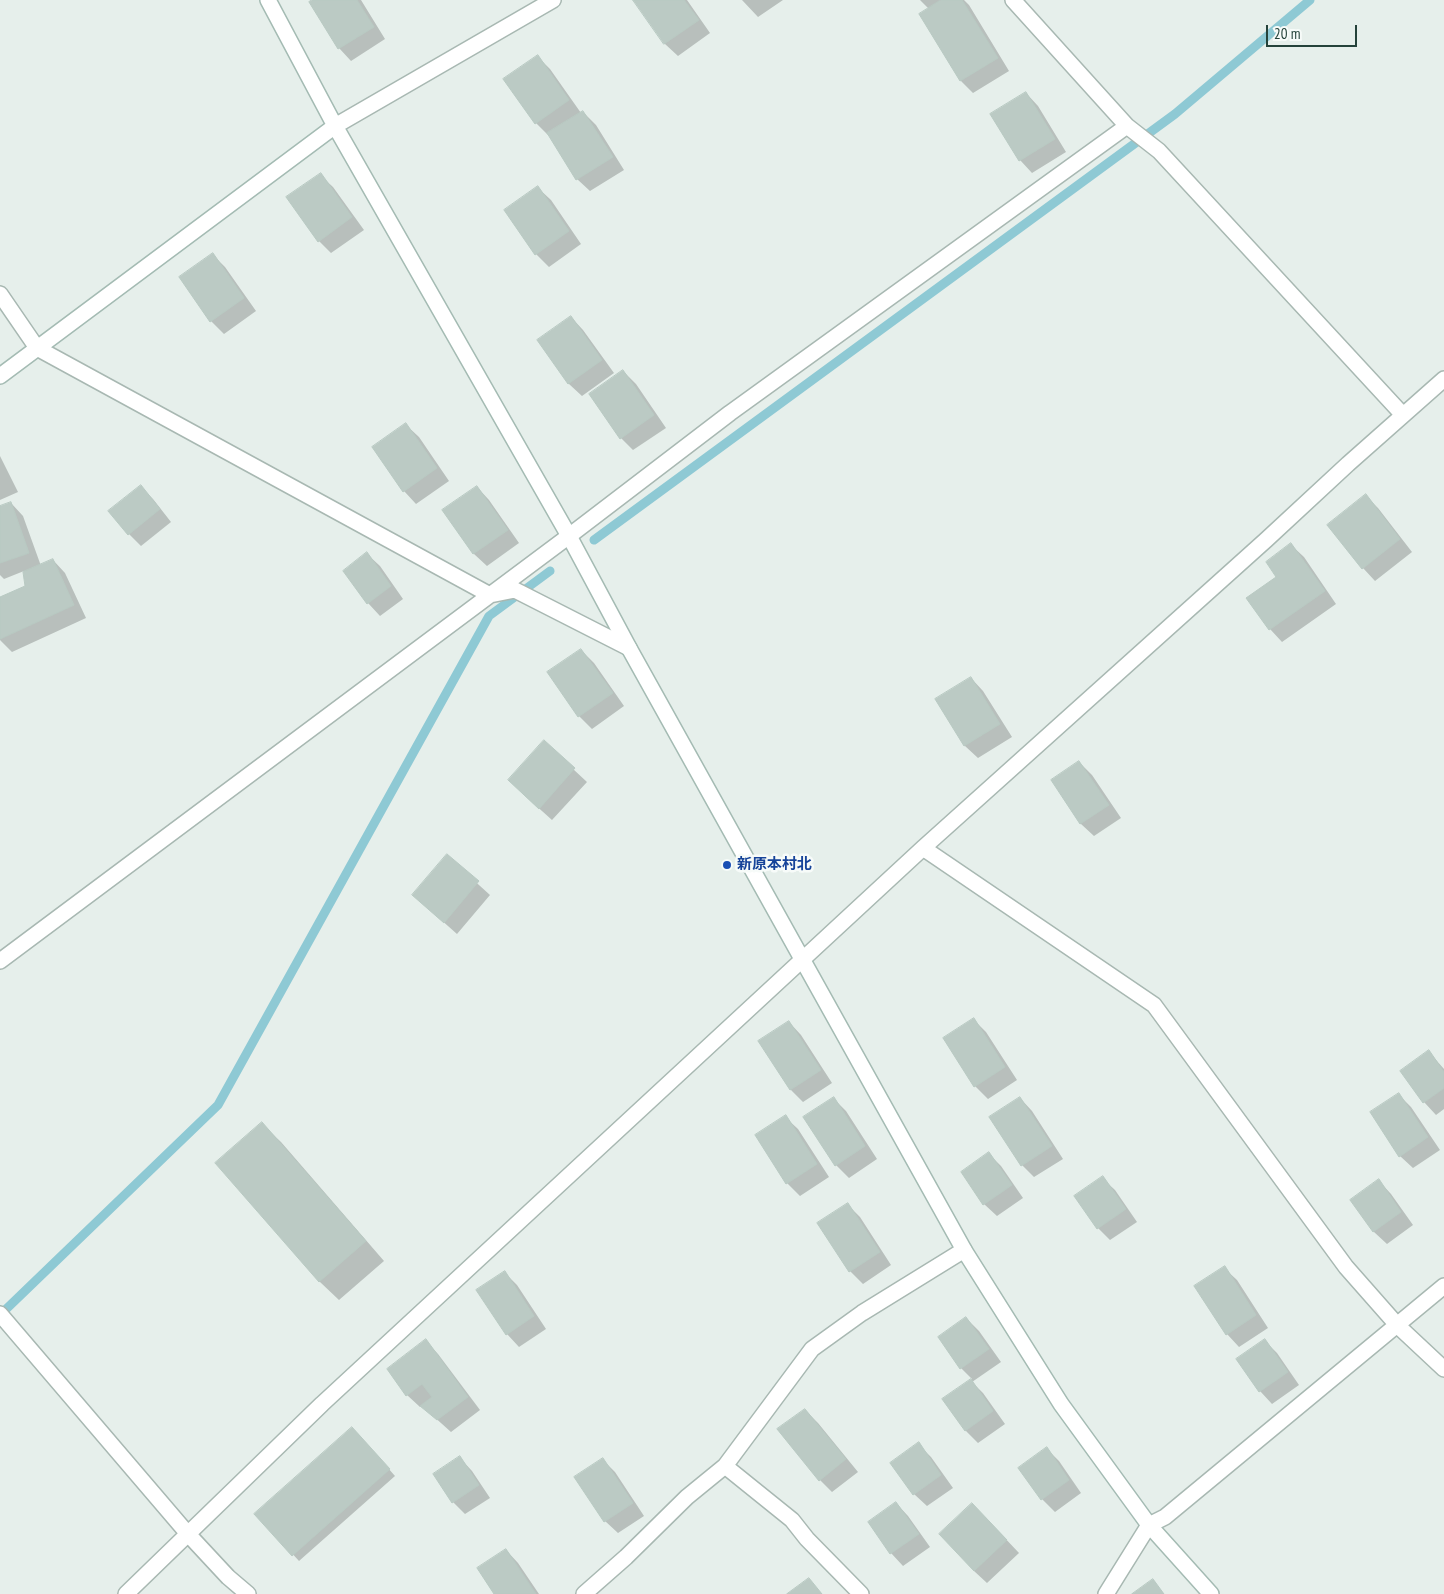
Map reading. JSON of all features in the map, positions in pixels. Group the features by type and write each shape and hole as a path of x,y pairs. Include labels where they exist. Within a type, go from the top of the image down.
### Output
{"street":[{"path":"268,0 335,126 569,536 629,648 964,1250 1061,1404 1149,1525 1211,1594"},
{"path":"0,376 335,126 553,0"},
{"path":"1013,0 1128,127 1159,151 1403,415"},
{"path":"0,961 569,536 730,413 1128,127"},
{"path":"0,294 37,348 490,595 515,590 629,648"},
{"path":"126,1594 322,1404 924,848 1444,379"},
{"path":"924,848 1154,1005 1346,1267 1398,1326 1444,1369"},
{"path":"584,1594 626,1557 686,1497 725,1466 812,1349 862,1313 964,1250"},
{"path":"1106,1594 1149,1525 1165,1517 1444,1286"},
{"path":"0,1314 188,1534 228,1577 248,1594"},
{"path":"725,1466 792,1520 807,1539 861,1594"}],"building":[{"path":"312,0 357,0 374,27 338,49 309,2"},
{"path":"633,0 684,0 699,20 664,44"},
{"path":"941,0 962,0 998,58 960,81 919,14"},
{"path":"538,55 569,100 535,124 503,79"},
{"path":"1026,92 1055,139 1019,161 990,114"},
{"path":"583,111 613,157 576,180 547,133"},
{"path":"321,173 352,217 318,242 286,197"},
{"path":"538,186 569,231 535,255 504,210"},
{"path":"213,253 244,298 210,322 179,277"},
{"path":"571,316 602,360 568,384 537,340"},
{"path":"623,370 654,415 620,439 589,394"},
{"path":"406,423 437,468 403,492 372,447"},
{"path":"141,485 160,509 128,535 108,511"},
{"path":"477,486 508,530 473,554 442,510"},
{"path":"1366,494 1400,539 1362,569 1327,525"},
{"path":"11,502 29,553 0,563 0,506"},
{"path":"1291,543 1325,591 1269,630 1246,598 1276,577 1266,562"},
{"path":"367,552 391,586 367,604 343,571"},
{"path":"53,559 74,605 0,639 0,597 25,586 23,572"},
{"path":"581,649 613,693 578,717 547,672"},
{"path":"971,677 1000,724 964,746 935,699"},
{"path":"544,740 575,768 539,809 508,780"},
{"path":"1079,761 1109,805 1080,824 1051,780"},
{"path":"447,854 479,881 444,923 412,895"},
{"path":"974,1018 1005,1067 974,1087 943,1038"},
{"path":"789,1021 821,1070 790,1090 758,1041"},
{"path":"1429,1050 1444,1072 1444,1088 1423,1103 1400,1071"},
{"path":"1399,1093 1428,1137 1399,1157 1370,1112"},
{"path":"834,1097 865,1146 835,1166 803,1117"},
{"path":"1020,1097 1052,1146 1021,1166 989,1117"},
{"path":"786,1115 817,1164 786,1184 755,1135"},
{"path":"262,1122 366,1241 319,1282 215,1163"},
{"path":"989,1152 1012,1185 983,1205 961,1172"},
{"path":"1103,1176 1126,1209 1097,1229 1074,1196"},
{"path":"1379,1179 1401,1212 1373,1232 1350,1200"},
{"path":"848,1203 880,1252 849,1272 817,1223"},
{"path":"1225,1266 1256,1315 1226,1335 1194,1286"},
{"path":"505,1271 534,1316 506,1335 476,1290"},
{"path":"966,1317 989,1349 960,1369 938,1337"},
{"path":"426,1339 468,1397 437,1420 420,1406 432,1397 422,1384 406,1396 387,1369"},
{"path":"1265,1339 1288,1372 1259,1392 1236,1359"},
{"path":"971,1379 993,1411 965,1431 942,1399"},
{"path":"805,1409 846,1459 819,1481 777,1429"},
{"path":"352,1427 390,1469 292,1556 254,1514"},
{"path":"919,1442 941,1475 913,1495 890,1463"},
{"path":"1047,1447 1069,1480 1041,1500 1018,1468"},
{"path":"460,1456 479,1485 452,1503 433,1474"},
{"path":"603,1458 633,1503 604,1522 574,1477"},
{"path":"896,1502 919,1534 890,1554 868,1522"},
{"path":"972,1503 1007,1540 974,1571 939,1534"},
{"path":"506,1549 536,1594 494,1594 477,1568"},
{"path":"809,1578 822,1594 787,1594"},
{"path":"1153,1579 1164,1594 1132,1594"}],"waterway":[{"path":"594,540 1175,114 1310,0"},
{"path":"0,1315 218,1105 489,616 550,571"}],"place":[{"name":"新原本村北","path":"727,865"}]}
